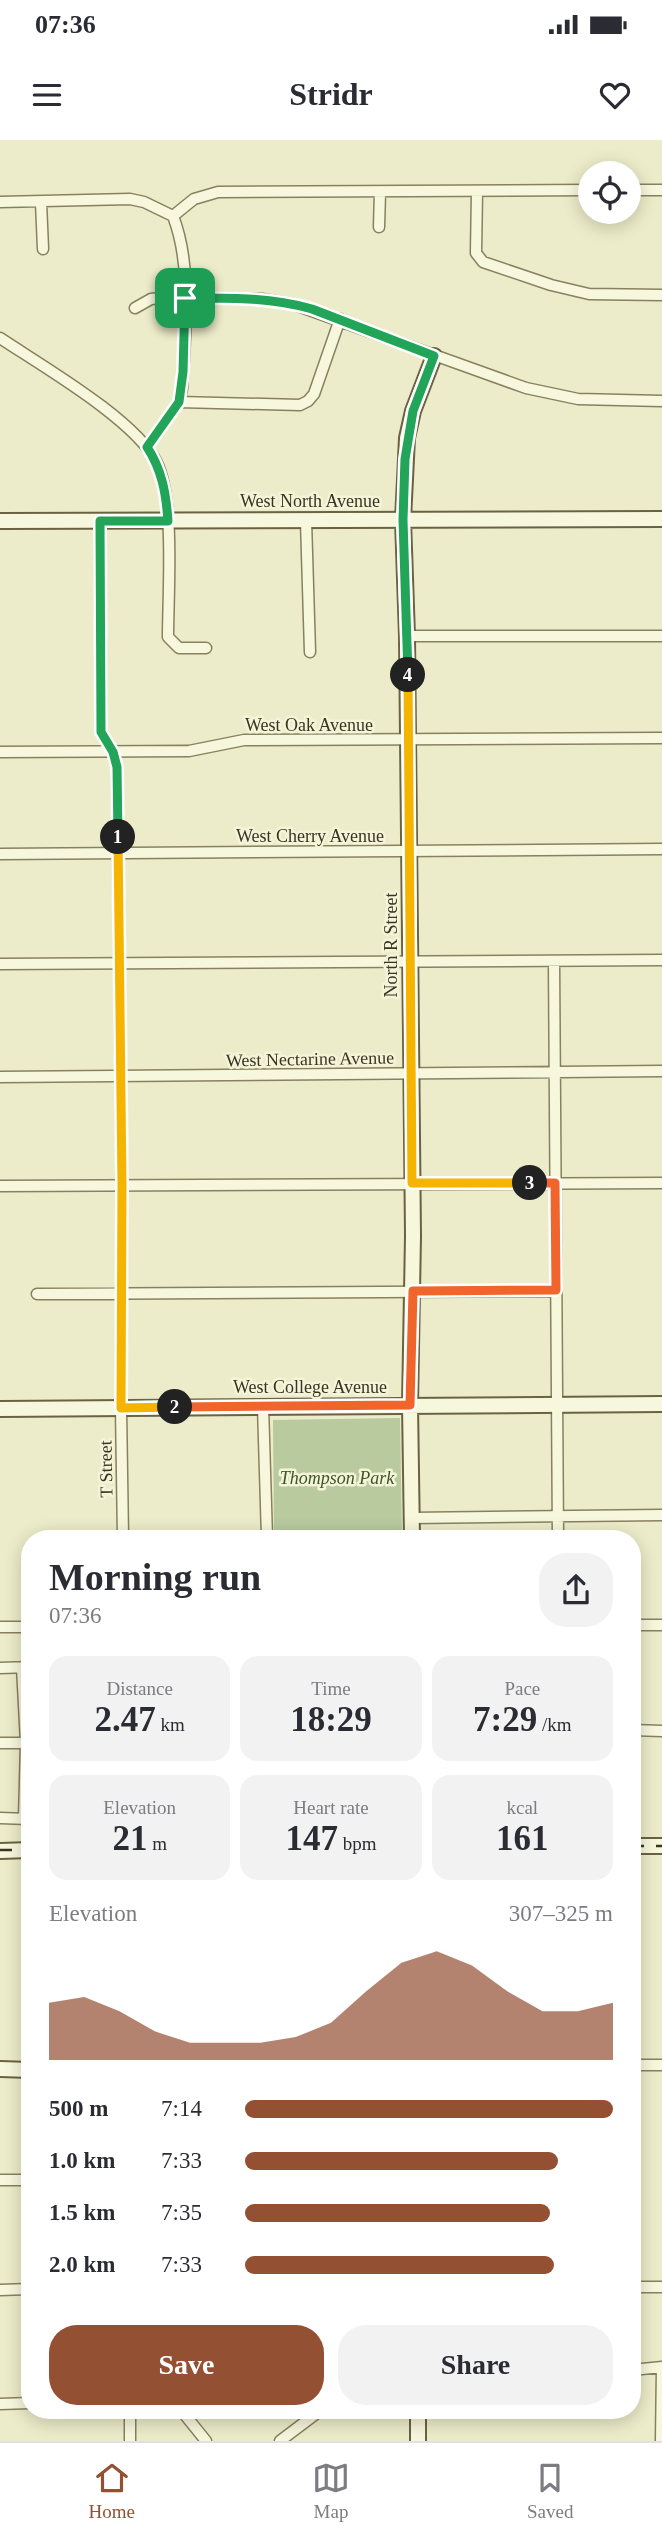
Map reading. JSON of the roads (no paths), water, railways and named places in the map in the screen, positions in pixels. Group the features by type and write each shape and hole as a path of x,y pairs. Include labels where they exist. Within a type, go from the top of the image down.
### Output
{"street":[{"path":"173,216 194,199 218,192 578,190"},
{"path":"641,190 662,190"},
{"path":"477,191 476,253 483,262 581,293 662,295"},
{"path":"379,227 380,192"},
{"path":"0,202 130,199 144,202 173,216 184,255 183,372 179,402 147,447"},
{"path":"41,202 43,250"},
{"path":"135,308 151,299 185,298 262,299 292,304 340,319 434,356 546,393 607,402 662,401"},
{"path":"179,402 300,405 308,401 314,394 340,319"},
{"path":"0,338 112,414 147,447 161,474 168,521 168,637 178,648 206,648"},
{"name":"North R Street","path":"412,1530 412,1073 408,636 403,520 407,438 413,411 434,356"},
{"name":"West North Avenue","path":"0,521 662,519"},
{"name":"T Street","path":"100,521 101,732 113,752 117,767 119,853 123,1530"},
{"path":"306,521 310,652"},
{"path":"408,636 662,636"},
{"name":"West Oak Avenue","path":"0,752 189,751 244,740 662,738"},
{"name":"West Cherry Avenue","path":"0,854 662,849"},
{"path":"0,964 662,960"},
{"path":"554,961 558,1530"},
{"name":"West Nectarine Avenue","path":"0,1077 662,1072"},
{"path":"0,1186 662,1183"},
{"path":"37,1294 556,1290"},
{"name":"West College Avenue","path":"0,1409 662,1404"},
{"path":"263,1406 267,1530"},
{"path":"412,1518 662,1516"},
{"path":"641,1625 662,1625"},
{"path":"0,1627 21,1627"},
{"path":"0,1668 21,1667"},
{"path":"641,1730 662,1731"},
{"path":"0,1743 21,1743"},
{"path":"0,1818 21,1819"},
{"path":"641,1846 662,1846"},
{"path":"0,1850 21,1850"},
{"path":"641,2066 662,2065"},
{"path":"0,2069 21,2070"},
{"path":"0,2180 21,2180"},
{"path":"641,2287 662,2287"},
{"path":"0,2290 21,2289"},
{"path":"641,2369 662,2367 661,2441"},
{"path":"0,2404 21,2403"},
{"path":"130,2419 130,2441"},
{"path":"188,2419 206,2441"},
{"path":"280,2441 309,2419"},
{"path":"418,2419 418,2441"}],"railway":[{"path":"641,1846 662,1846"},
{"path":"0,1850 21,1850"}],"park label":[{"name":"Thompson Park","path":"337,1478"}]}
